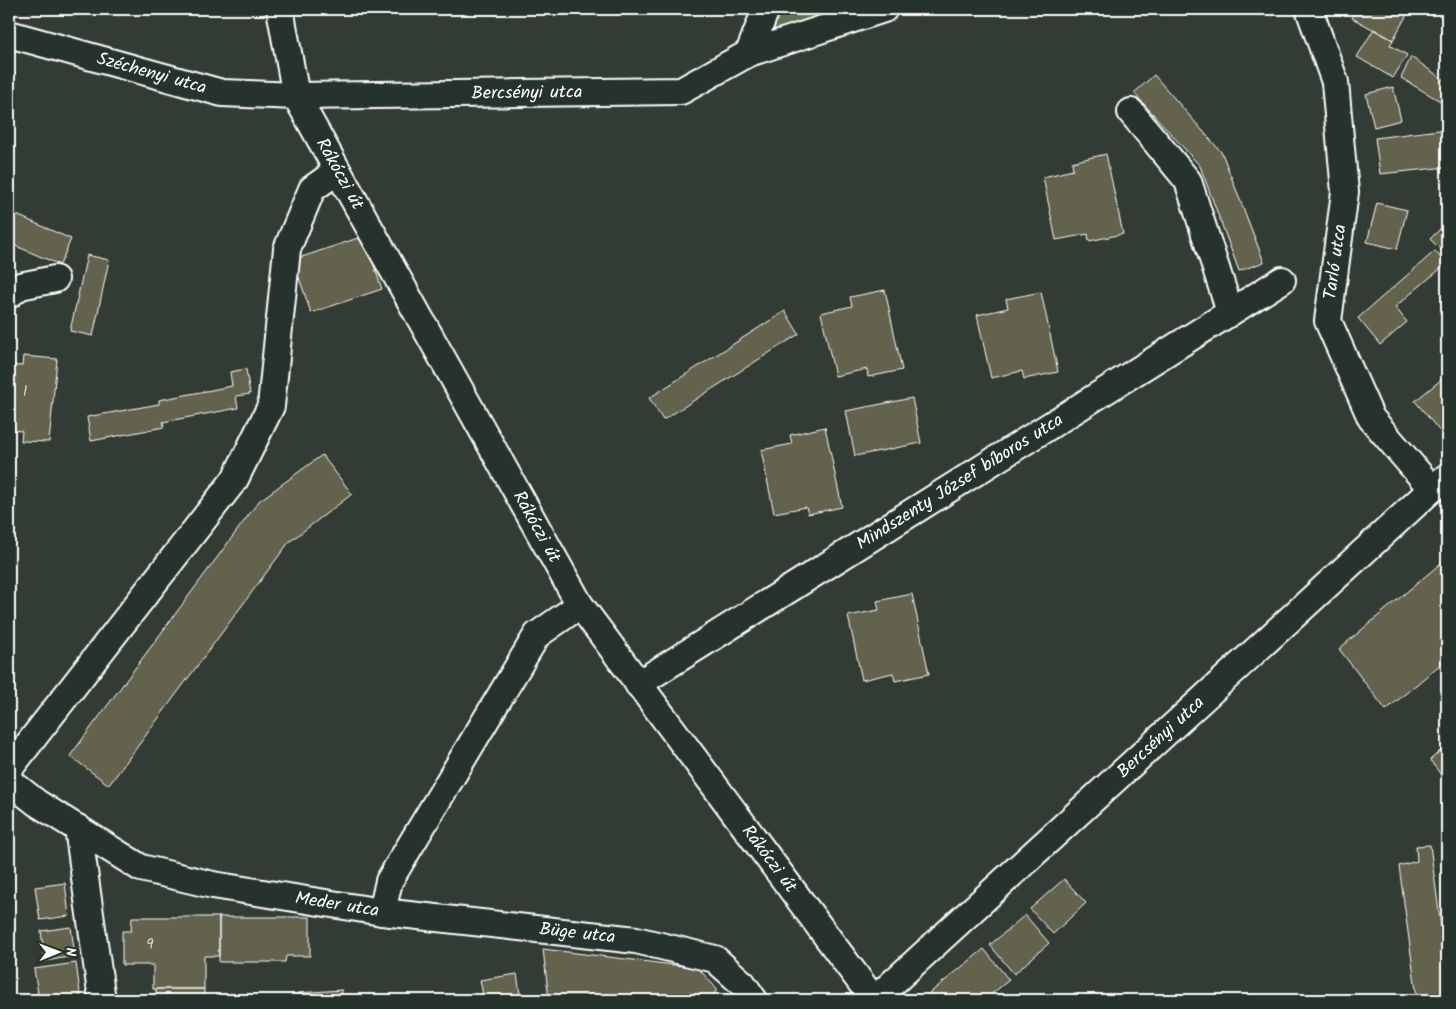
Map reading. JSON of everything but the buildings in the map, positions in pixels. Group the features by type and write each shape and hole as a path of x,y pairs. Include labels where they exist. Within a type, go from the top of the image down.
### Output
{"street":[{"name":"Rákóczi út","path":"280,9 296,96 580,605 874,1000"},
{"path":"749,53 766,9"},
{"name":"Bercsényi utca","path":"296,96 681,92 749,53 884,9"},
{"name":"Tarló utca","path":"1309,9 1335,82 1345,192 1328,321 1371,418 1439,483"},
{"name":"Széchenyi utca","path":"9,34 222,93 296,96"},
{"path":"1131,112 1188,180 1230,312"},
{"path":"9,769 235,479 271,406 286,249 312,189 337,171"},
{"path":"9,295 20,286 55,279"},
{"name":"Mindszenty József bíboros utca","path":"638,684 1282,280"},
{"name":"Bercsényi utca","path":"874,1000 1439,483"},
{"name":"Meder utca","path":"9,781 37,803 141,868 213,885 382,912 389,881 536,635 580,605"},
{"path":"78,828 102,1000"},
{"name":"Büge utca","path":"382,912 636,940 715,959 743,984 754,1000"}],"green space":[{"path":"766,9 884,9 749,53"}]}
